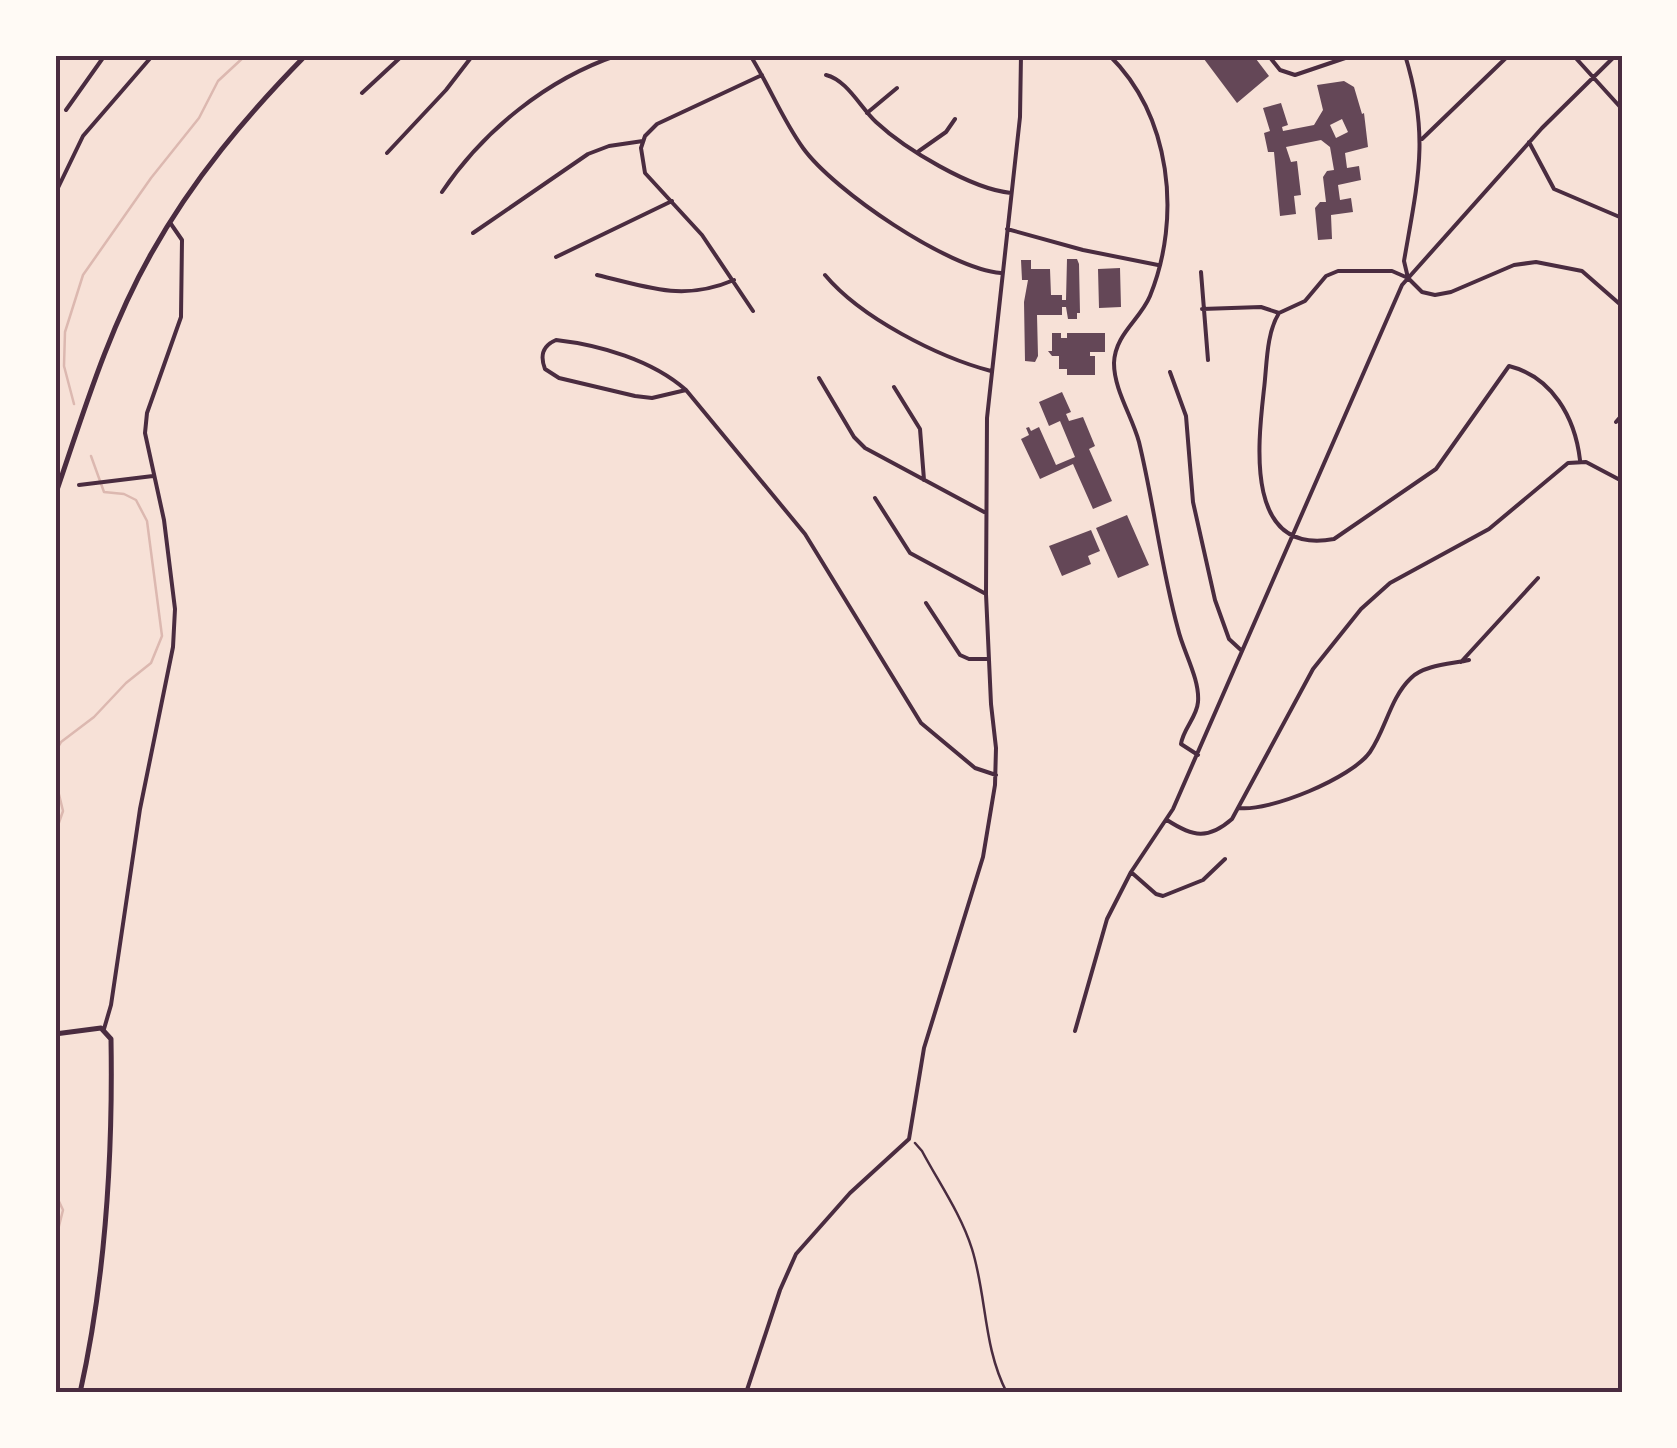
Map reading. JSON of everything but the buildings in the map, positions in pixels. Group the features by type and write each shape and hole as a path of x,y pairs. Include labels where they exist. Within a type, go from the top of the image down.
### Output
{"main road":[{"path":"55,496 120,316 170,222 240,124 306,55"},
{"path":"55,1034 104,1030 111,1039 108,1216 80,1393"}],"street":[{"path":"66,110 104,55"},
{"path":"55,194 84,136 152,55"},
{"path":"362,93 403,55"},
{"path":"387,152 446,90 473,55"},
{"path":"442,192 470,154 504,122 565,78 618,55"},
{"path":"750,55 801,144 840,185 961,263 1002,273"},
{"path":"746,1393 796,1254 850,1193 910,1137 924,1048 983,857 996,775 986,594 990,371 1020,117 1022,55"},
{"path":"1108,55 1144,100 1160,142 1166,202 1158,265 1148,299 1122,335 1114,360 1116,380 1138,441 1177,626 1198,694 1197,707 1181,744 1198,755"},
{"path":"1268,55 1280,70 1292,75 1354,55"},
{"path":"1332,55 1335,62"},
{"path":"1405,55 1422,138 1404,261 1408,278"},
{"path":"1422,138 1509,55"},
{"path":"1573,55 1622,109"},
{"path":"1076,1031 1101,936 1131,872 1168,820 1408,278 1529,142 1616,55"},
{"path":"473,233 593,152 642,141 662,120 762,75"},
{"path":"826,75 840,80 886,131 978,184 1011,193"},
{"path":"867,113 896,88"},
{"path":"919,151 946,132 955,119"},
{"path":"642,141 643,168 702,234 753,310"},
{"path":"1529,142 1554,189 1622,218"},
{"path":"556,257 672,202"},
{"path":"104,1030 143,794 173,647 173,595 164,520 152,476 145,423 178,332 182,309 182,240 170,222"},
{"path":"1007,230 1158,265"},
{"path":"1580,460 1578,446 1554,392 1537,378 1509,366 1452,449 1423,480 1339,537 1322,540 1292,535 1274,518 1258,466 1274,322 1279,314 1305,301 1326,276 1338,271 1392,271 1424,292 1442,294 1524,262 1553,263 1582,271 1622,306"},
{"path":"1200,272 1208,360"},
{"path":"597,275 672,293 708,290 734,280"},
{"path":"826,275 873,316 954,360 990,371"},
{"path":"1202,309 1261,306 1279,314"},
{"path":"686,390 645,398 559,378 545,369 542,354 556,340 593,348 642,362 686,390 805,534 918,719 975,768 996,775"},
{"path":"1170,372 1186,416 1193,502 1215,600 1229,639 1242,651"},
{"path":"819,378 865,448 986,513"},
{"path":"894,387 920,428 924,480"},
{"path":"1616,422 1622,415"},
{"path":"1580,460 1622,481"},
{"path":"1168,820 1189,834 1208,835 1232,819 1313,669 1361,608 1390,583 1490,529 1557,470 1580,460"},
{"path":"79,485 152,476"},
{"path":"875,498 884,518 916,558 986,594"},
{"path":"1461,662 1538,578"},
{"path":"926,603 960,654 970,659 988,659"},
{"path":"1239,808 1266,806 1350,771 1368,755 1408,680 1421,672 1469,660"},
{"path":"1131,872 1163,896 1202,880 1224,859"}],"path":[{"path":"910,1137 922,1151 967,1234 981,1290 986,1337 1007,1393"}],"waterway":[{"path":"74,404 64,366 65,332 83,275 199,118 218,81 246,55"},
{"path":"55,752 61,742 151,663 162,636 147,521 136,500 104,492 91,456"},
{"path":"55,778 63,811 55,834"},
{"path":"55,1193 63,1210 55,1242"}]}
